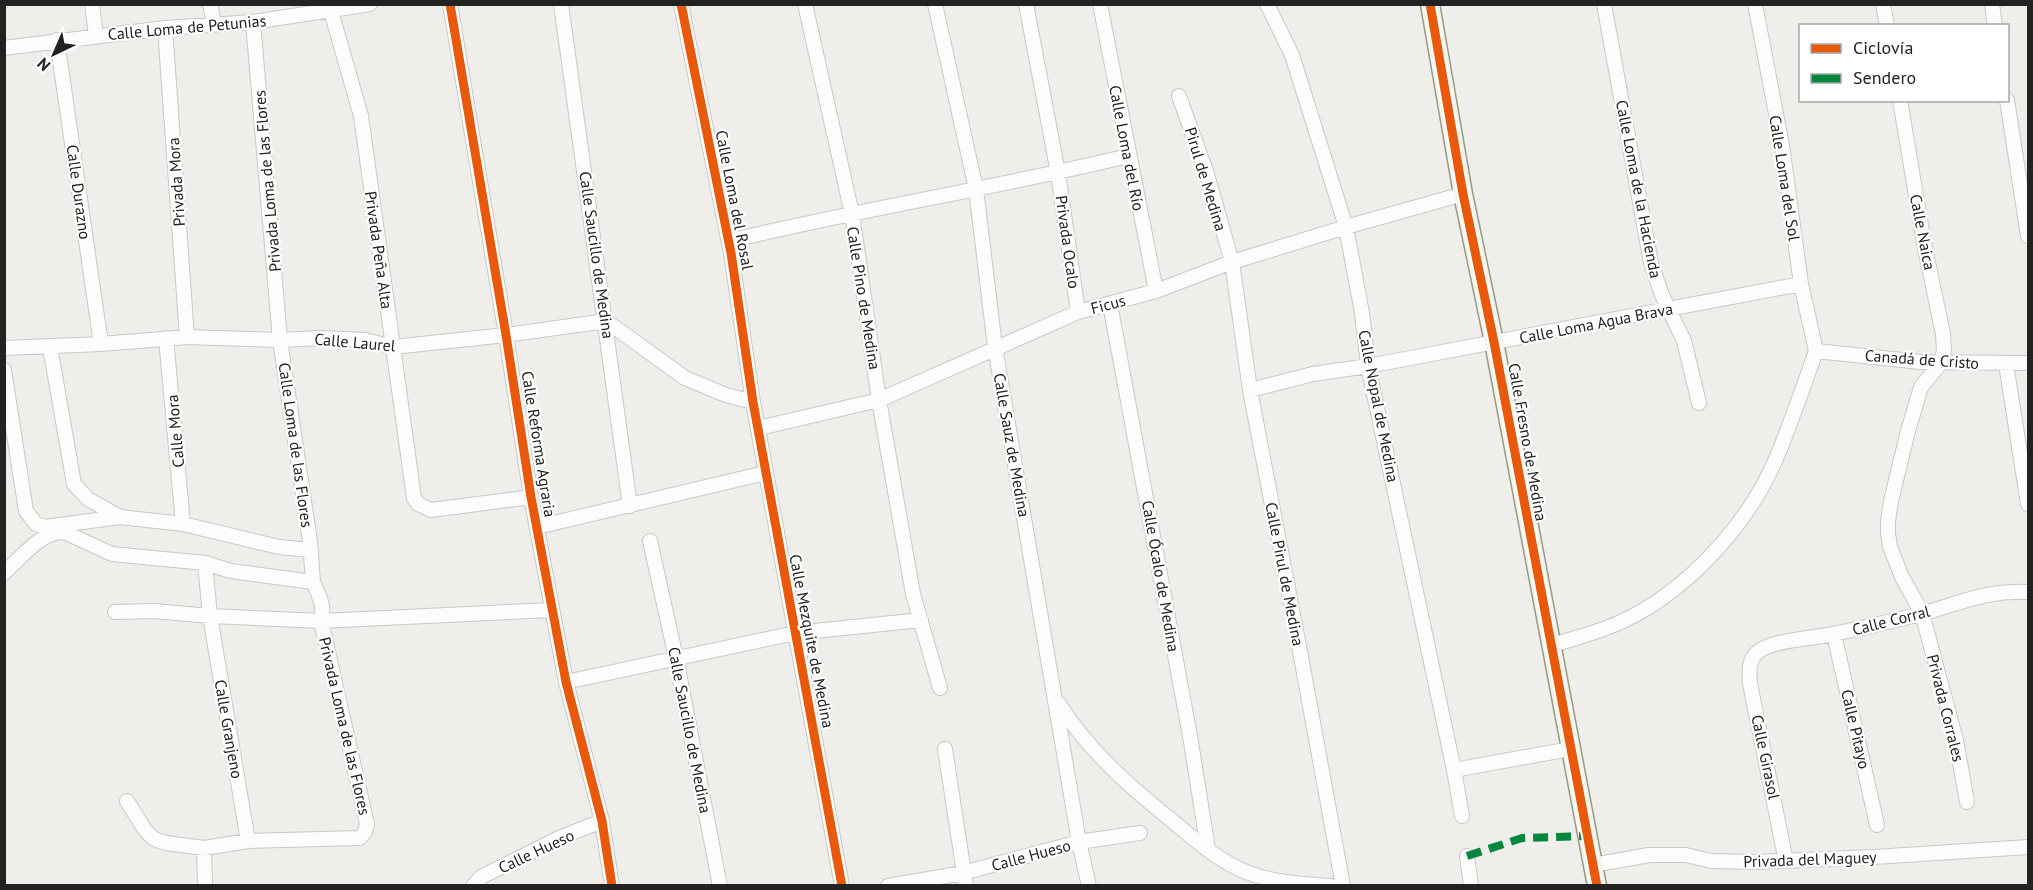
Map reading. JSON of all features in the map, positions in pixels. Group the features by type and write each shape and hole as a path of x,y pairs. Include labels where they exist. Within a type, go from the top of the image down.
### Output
{"street":[{"path":"92,4 96,35"},
{"path":"210,4 214,23"},
{"name":"Calle Loma de Petunias","path":"4,48 96,35 214,23 253,22 330,8 370,4"},
{"name":"Calle Reforma Agraria","path":"450,4 531,497 566,682 602,821 612,885"},
{"name":"Calle Saucillo de Medina","path":"561,4 630,506"},
{"name":"Calle Loma del Rosal","path":"681,4 729,240 753,402"},
{"name":"Calle Pino de Medina","path":"805,4 852,214 879,400 914,594 940,688"},
{"name":"Calle Sauz de Medina","path":"934,4 976,189 995,347 1079,842 1089,885"},
{"name":"Privada Ocalo","path":"1026,4 1058,173 1078,312"},
{"name":"Calle Loma del Río","path":"1100,4 1156,291"},
{"name":"Calle Nopal de Medina","path":"1267,4 1292,55 1346,227 1362,313 1368,366 1462,816"},
{"name":"Calle Fresno de Medina","path":"1430,4 1464,194 1597,885"},
{"name":"Calle Loma de la Hacienda","path":"1604,4 1651,263 1656,281 1684,341 1699,403"},
{"name":"Calle Loma del Sol","path":"1755,4 1782,145 1801,284 1816,351"},
{"path":"1883,4 1887,24"},
{"path":"1992,4 1995,24"},
{"name":"Privada Peña Alta","path":"330,8 361,116 414,498 418,504 431,510 531,497"},
{"name":"Privada Loma de las Flores","path":"253,22 280,340"},
{"name":"Privada Mora","path":"165,28 187,336"},
{"name":"Calle Durazno","path":"57,40 101,344"},
{"name":"Pirul de Medina","path":"1179,96 1206,171 1232,262"},
{"name":"Calle Naica","path":"1900,102 1924,243 1943,334 1944,350 1941,363"},
{"path":"2007,102 2028,236"},
{"path":"729,240 1058,173 1128,156"},
{"name":"Ficus","path":"759,428 879,400 1078,312 1156,291 1232,262 1346,227 1464,194"},
{"name":"Calle Pirul de Medina","path":"1232,262 1250,390 1343,885"},
{"name":"Calle Loma Agua Brava","path":"1250,390 1313,374 1368,366 1801,284"},
{"name":"Calle Ócalo de Medina","path":"1110,304 1190,736 1208,849"},
{"path":"606,321 686,378 726,395 753,402"},
{"name":"Calle Laurel","path":"4,348 101,344 187,336 280,340 321,338 366,340 393,347 606,321"},
{"name":"Calle Mora","path":"166,338 183,524"},
{"name":"Calle Loma de las Flores","path":"280,340 311,550 313,582"},
{"path":"50,347 74,484 88,499 120,517"},
{"path":"1550,646 1623,621 1668,596 1694,573 1726,538 1756,496 1778,456 1816,351"},
{"name":"Canadá de Cristo","path":"1816,351 1921,362 2028,363"},
{"path":"1922,613 1902,577 1890,547 1888,521 1900,461 1922,387 1941,363"},
{"path":"2006,364 2028,504"},
{"path":"4,370 26,511 36,524 83,539 112,554 205,563 231,571 313,582"},
{"name":"Calle Mezquite de Medina","path":"753,402 842,885"},
{"path":"537,527 765,473"},
{"path":"4,573 55,529 120,517 183,524 279,547 311,550"},
{"name":"Calle Saucillo de Medina","path":"650,541 676,658 720,885"},
{"name":"Calle Granjeno","path":"205,563 210,616 248,841"},
{"name":"Privada Loma de las Flores","path":"248,841 360,838 365,832 367,824 321,621 324,611 323,604 313,582"},
{"name":"Calle Corral","path":"1755,654 1767,646 1834,634 1922,613 1965,599 2006,591 2028,592"},
{"path":"115,612 154,611 321,621 552,610"},
{"name":"Privada Corrales","path":"1922,613 1956,740 1967,802"},
{"path":"566,682 795,633 921,620"},
{"name":"Calle Pitayo","path":"1834,634 1877,825"},
{"name":"Calle Girasol","path":"1755,654 1749,671 1750,684 1786,861"},
{"path":"1055,699 1110,768 1229,864 1267,879 1330,885"},
{"path":"945,749 965,879"},
{"path":"1454,770 1570,749"},
{"path":"127,801 145,830 154,839 166,843 204,848 248,841"},
{"name":"Calle Hueso","path":"472,885 481,877 559,838 602,821"},
{"name":"Calle Hueso","path":"888,885 965,879 1079,842 1140,833"},
{"name":"Privada del Maguey","path":"1593,865 1649,855 1686,855 1711,861 1786,861 1874,858 2028,847"},
{"path":"204,848 205,885"},
{"path":"1467,856 1471,885"}],"marked path":[{"path":"1467,856 1522,838 1586,836"}],"cycle path":[{"path":"450,4 531,497 566,682 602,821 612,886"},
{"path":"681,4 731,253 753,402 842,886"},
{"path":"1430,4 1463,194 1494,342 1597,886"}]}
